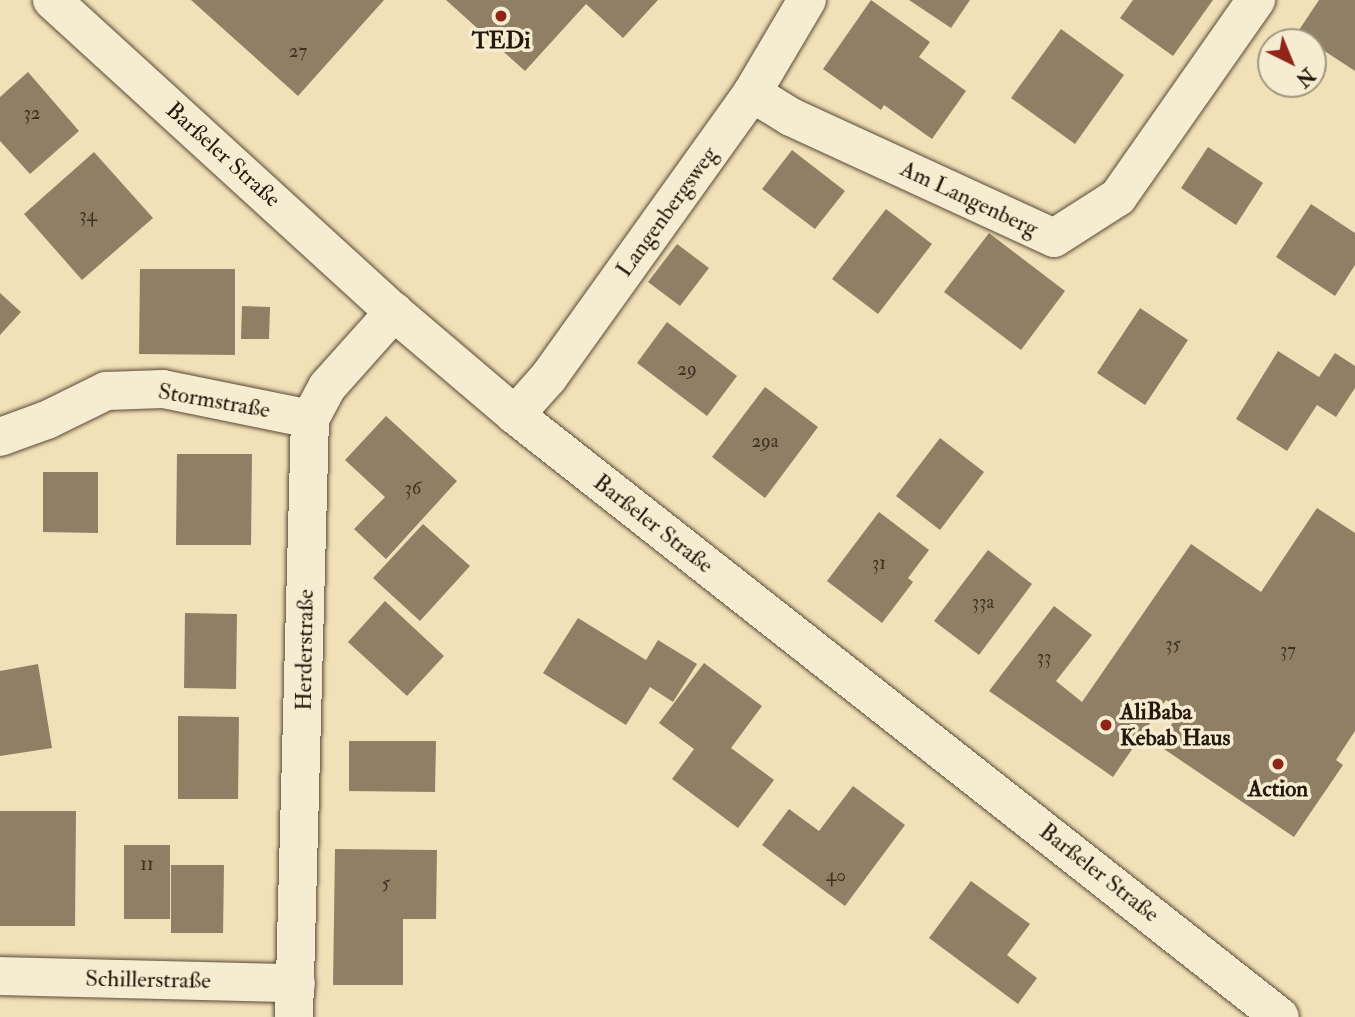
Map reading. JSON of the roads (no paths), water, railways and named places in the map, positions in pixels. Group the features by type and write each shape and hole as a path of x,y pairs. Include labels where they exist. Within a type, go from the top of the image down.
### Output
{"street":[{"name":"Barßeler Straße","path":"52,0 394,312 515,415 1280,1017"},
{"name":"Langenbergsweg","path":"515,415 548,378 752,93 807,0"},
{"name":"Am Langenberg","path":"752,93 791,117 1054,238 1118,197 1256,0"},
{"name":"Herderstraße","path":"295,1000 310,419 327,387 394,312"},
{"name":"Stormstraße","path":"0,438 47,420 106,391 163,388 310,419"},
{"name":"Schillerstraße","path":"0,976 295,1000"}],"place":[{"name":"TEDi","path":"501,16"},
{"name":"AliBaba Kebab Haus","path":"1106,725"},
{"name":"Action","path":"1278,764"}]}
